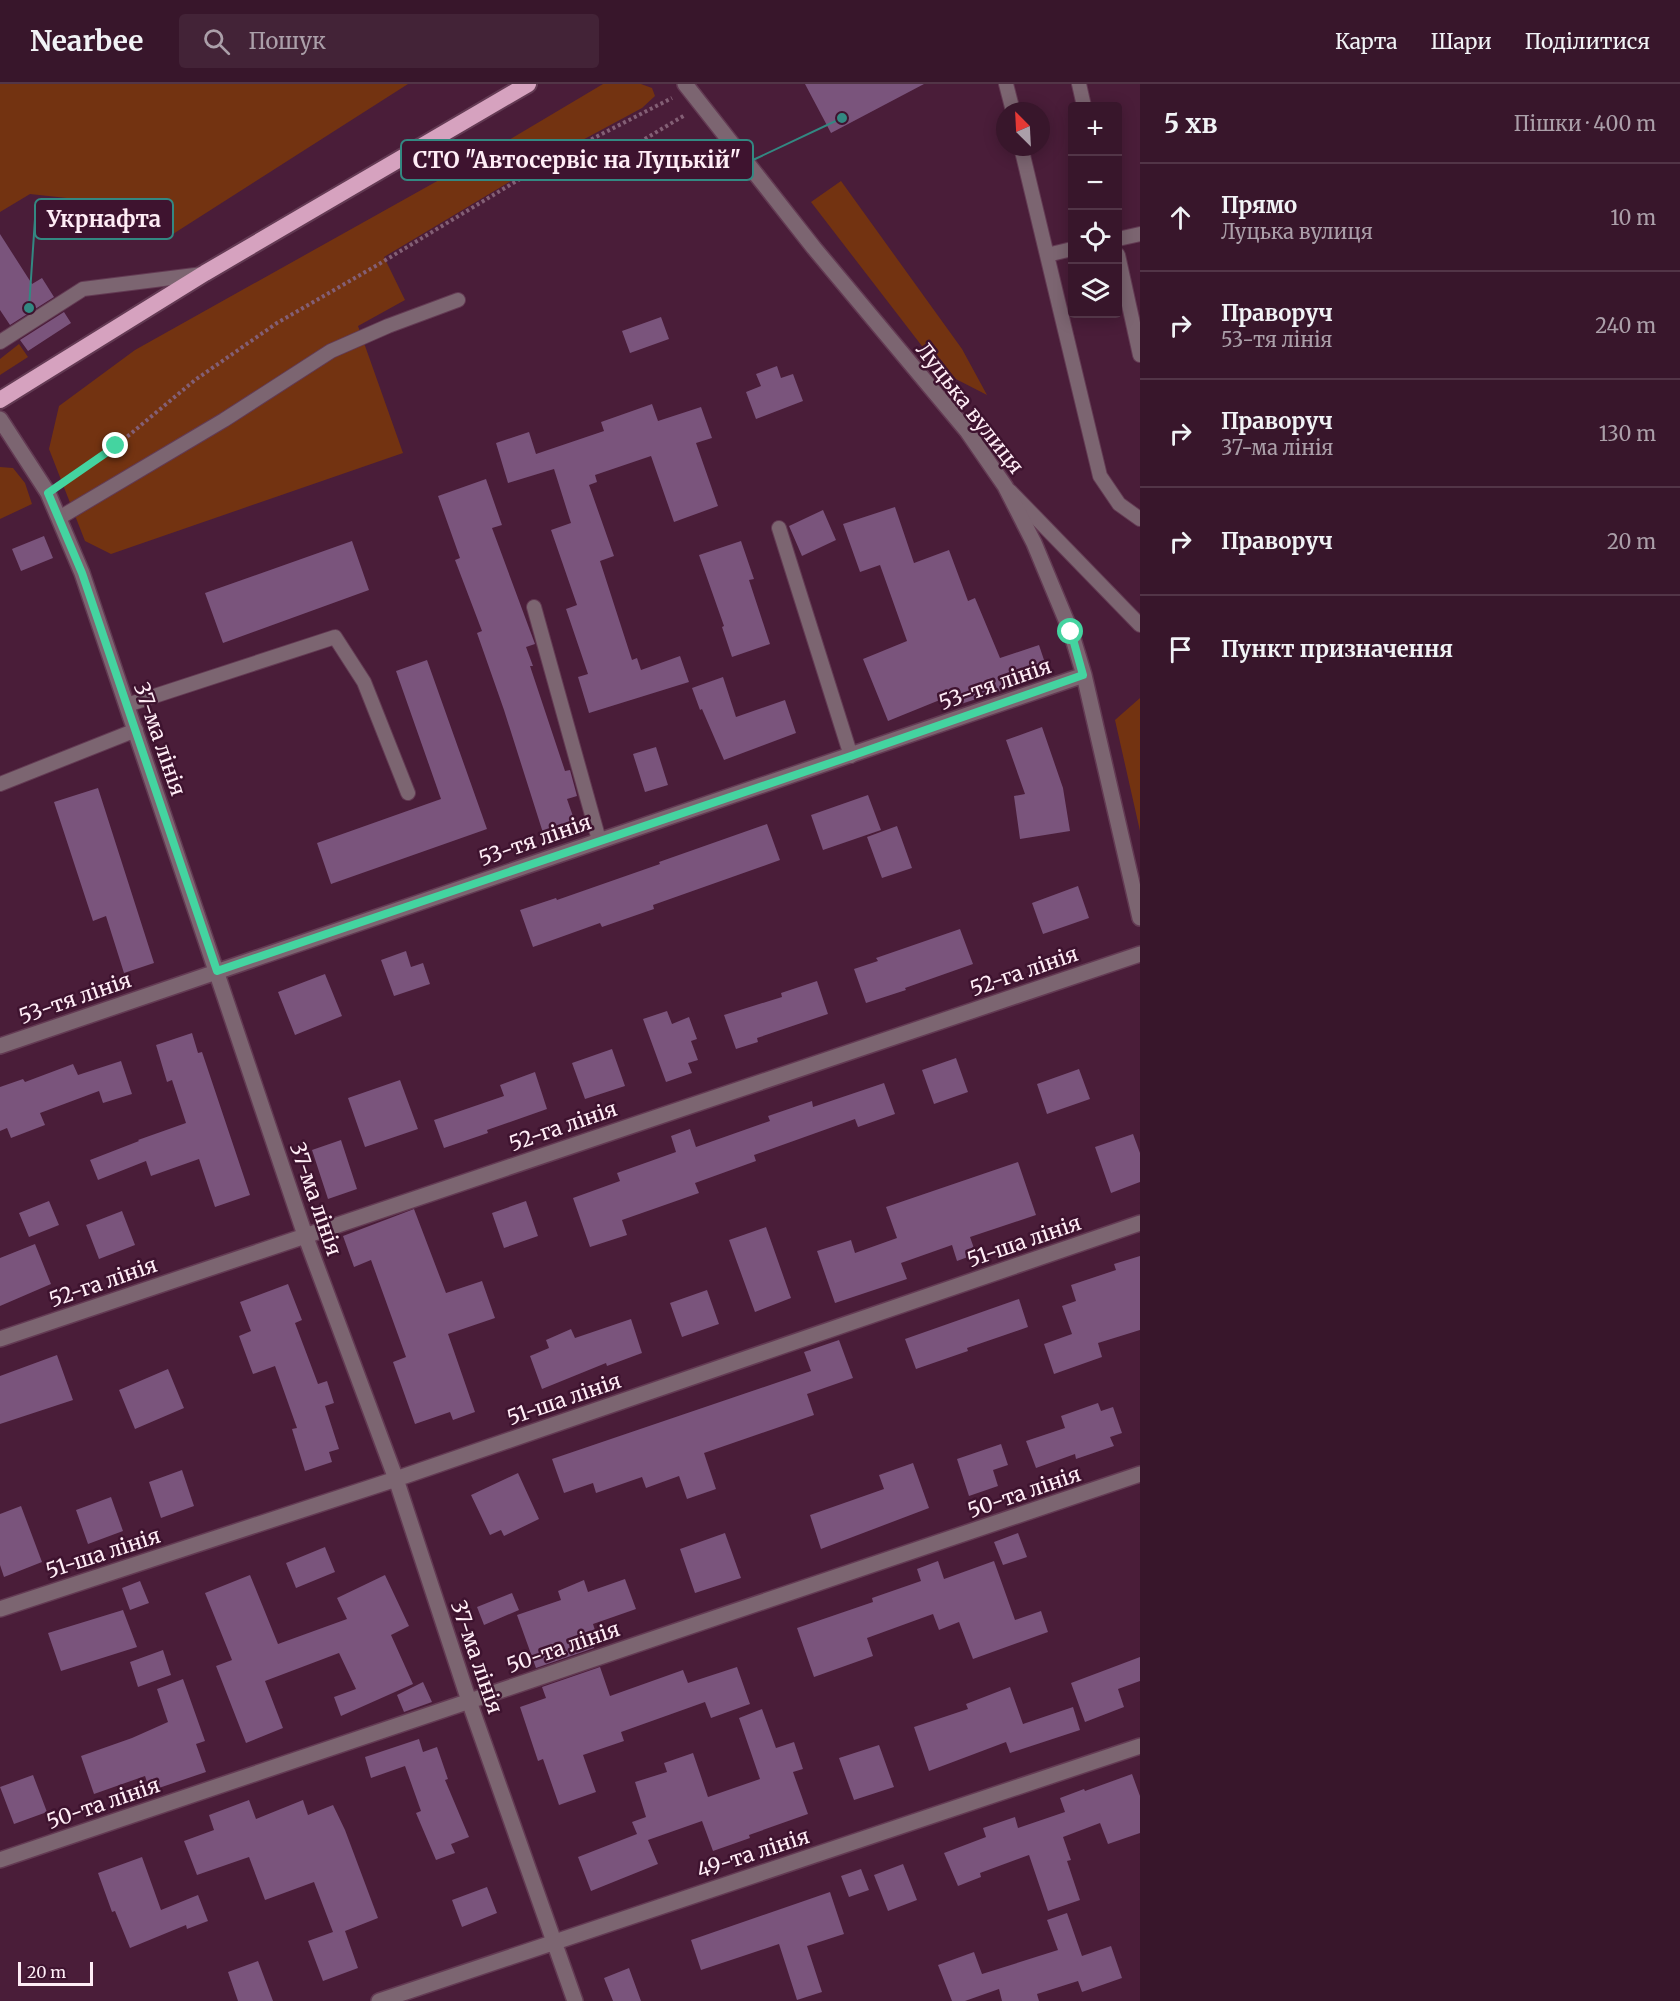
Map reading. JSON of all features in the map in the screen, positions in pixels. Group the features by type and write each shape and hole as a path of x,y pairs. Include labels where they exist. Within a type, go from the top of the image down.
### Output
{"highway":[{"path":"0,400 205,273 528,84"}],"street":[{"name":"Луцька вулиця","path":"687,87 813,248 967,431 1005,486 1053,585 1071,632 1140,918"},
{"name":"37-ма лінія","path":"0,419 48,493 82,573 305,1235 396,1479 469,1701 575,2001"},
{"name":"53-тя лінія","path":"0,1046 1083,675"},
{"name":"52-га лінія","path":"0,1339 1140,954"},
{"name":"51-ша лінія","path":"0,1609 396,1479 1140,1223"},
{"name":"50-та лінія","path":"0,1860 1140,1474"},
{"name":"49-та лінія","path":"379,2001 1140,1746"}],"lane":[{"path":"1006,84 1011,102"},
{"path":"1079,84 1083,102"},
{"path":"1023,156 1100,476 1119,504 1140,519"},
{"path":"1122,238 1140,234"},
{"path":"1047,255 1068,250"},
{"path":"1120,264 1140,355"},
{"path":"0,342 82,289 205,273"},
{"path":"59,518 224,420 331,351 388,326 458,300"},
{"path":"1005,486 1140,625"},
{"path":"779,528 851,756"},
{"path":"534,607 599,840"},
{"path":"127,705 335,637 364,682 408,793"},
{"path":"0,783 136,730"}],"path":[{"path":"48,493 116,446 195,380 277,323 553,159 687,87"},
{"path":"583,176 701,105"}],"shaded area":[{"path":"0,84 408,84 173,234 113,225 76,199 30,194 0,212"},
{"path":"603,84 641,84 652,88 655,96 642,108 551,157 384,257 405,300 358,326 403,453 111,554 85,541 49,449 59,406 135,350 482,156"},
{"path":"841,181 962,349 987,395 950,376 935,363 811,202"},
{"path":"19,344 28,357 0,375 0,359"},
{"path":"0,467 13,468 25,483 32,504 0,519"},
{"path":"1140,698 1140,831 1115,720"}],"building":[{"path":"805,84 924,84 831,133"},
{"path":"0,234 32,284 42,278 54,297 10,325 0,310"},
{"path":"64,312 71,323 28,351 20,340"},
{"path":"661,317 669,339 630,353 622,331"},
{"path":"777,366 781,378 793,374 803,401 756,419 746,392 761,386 756,374"},
{"path":"652,404 658,421 701,407 712,438 696,443 718,506 674,522 651,456 595,475 597,482 589,485 614,556 600,561 632,660 637,658 641,670 680,656 689,682 589,713 578,677 588,674 566,609 577,605 551,530 571,523 554,469 508,483 496,443 529,432 536,454 604,431 601,422"},
{"path":"486,479 502,525 492,528 535,644 526,647 533,666 530,666 565,771 570,770 577,796 567,799 576,825 544,836 477,633 482,631 455,560 460,558 438,496"},
{"path":"895,507 914,563 949,550 968,601 975,598 1000,658 1039,645 1049,675 961,704 957,693 888,721 863,659 907,641 880,565 860,572 843,524"},
{"path":"823,510 836,540 802,556 789,526"},
{"path":"44,536 53,558 21,571 12,549"},
{"path":"352,541 369,590 223,643 205,593"},
{"path":"741,541 754,579 749,580 770,644 732,657 722,627 724,626 699,555"},
{"path":"427,660 487,829 331,884 317,843 441,799 396,671"},
{"path":"723,677 736,717 785,700 796,733 724,760 692,688"},
{"path":"1042,727 1063,788 1070,831 1020,839 1014,796 1025,794 1006,740"},
{"path":"656,747 668,785 645,792 633,754"},
{"path":"98,788 154,963 124,973 106,916 93,921 54,802"},
{"path":"868,795 881,830 823,850 811,815"},
{"path":"767,824 780,860 653,905 654,909 602,927 600,923 533,947 520,910 556,898 557,900"},
{"path":"897,826 912,868 882,878 867,837"},
{"path":"1078,886 1089,918 1043,934 1032,903"},
{"path":"960,929 973,964 866,1003 854,969 878,961 876,958"},
{"path":"406,951 411,967 423,963 430,984 394,996 381,960"},
{"path":"325,974 342,1016 295,1035 278,992"},
{"path":"817,981 828,1014 757,1038 758,1042 736,1049 724,1015 782,997 781,993"},
{"path":"667,1011 672,1024 689,1017 697,1039 691,1041 698,1060 688,1063 692,1073 666,1082 643,1019"},
{"path":"192,1033 198,1053 202,1052 250,1195 215,1207 199,1159 151,1176 146,1161 98,1180 90,1160 186,1123 172,1080 167,1082 156,1045"},
{"path":"612,1049 625,1086 585,1099 572,1063"},
{"path":"956,1058 968,1092 934,1104 922,1070"},
{"path":"121,1061 132,1094 103,1103 99,1091 40,1113 45,1125 11,1138 7,1128 0,1131 0,1087 23,1079 25,1082 73,1064 78,1075"},
{"path":"1079,1069 1090,1099 1047,1114 1037,1084"},
{"path":"535,1072 547,1109 444,1148 434,1120 504,1096 500,1085"},
{"path":"400,1080 418,1129 365,1147 348,1098"},
{"path":"884,1083 895,1114 858,1127 855,1119 754,1155 756,1161 695,1183 699,1193 622,1220 627,1235 590,1247 573,1198 620,1181 617,1173 676,1152 671,1136 690,1129 696,1147 770,1121 768,1116 812,1101 813,1107"},
{"path":"1133,1134 1140,1153 1140,1182 1111,1193 1095,1147"},
{"path":"341,1140 357,1189 328,1199 312,1150"},
{"path":"1018,1162 1036,1215 970,1237 976,1254 957,1261 952,1245 901,1263 907,1279 835,1303 817,1251 851,1240 855,1253 897,1238 886,1207"},
{"path":"49,1201 59,1225 29,1237 19,1213"},
{"path":"526,1201 538,1236 504,1248 492,1213"},
{"path":"414,1209 446,1293 482,1281 495,1318 448,1334 475,1412 453,1420 450,1412 415,1424 393,1362 406,1357 371,1260 354,1267 343,1236"},
{"path":"122,1211 135,1245 99,1259 86,1225"},
{"path":"766,1227 791,1298 755,1312 729,1240"},
{"path":"35,1244 51,1284 0,1306 0,1258"},
{"path":"1140,1256 1140,1330 1098,1343 1102,1357 1054,1374 1044,1344 1072,1334 1062,1306 1076,1301 1071,1285 1116,1270 1114,1264"},
{"path":"288,1284 302,1320 295,1323 318,1384 327,1381 334,1403 325,1406 339,1449 329,1452 332,1462 305,1471 292,1429 297,1428 275,1366 253,1374 239,1336 251,1331 240,1302"},
{"path":"707,1290 719,1324 682,1337 670,1303"},
{"path":"1019,1299 1028,1327 916,1369 905,1339"},
{"path":"631,1319 642,1353 607,1366 606,1363 542,1389 530,1356 549,1348 546,1340 571,1329 575,1338"},
{"path":"839,1340 853,1378 807,1394 814,1415 704,1453 716,1489 687,1499 679,1476 646,1488 642,1477 596,1493 593,1483 564,1493 552,1459 811,1371 804,1352"},
{"path":"57,1355 73,1400 0,1424 0,1376"},
{"path":"168,1369 184,1408 135,1429 119,1390"},
{"path":"1098,1403 1101,1411 1113,1407 1122,1433 1110,1437 1114,1446 1076,1459 1075,1454 1036,1468 1026,1441 1065,1428 1061,1416"},
{"path":"1001,1444 1008,1465 993,1470 998,1486 969,1496 957,1459"},
{"path":"913,1463 929,1508 821,1549 810,1515 884,1489 879,1475"},
{"path":"182,1470 194,1506 161,1518 149,1482"},
{"path":"518,1473 539,1519 504,1536 501,1530 490,1535 471,1495"},
{"path":"111,1497 123,1531 88,1544 76,1510"},
{"path":"21,1506 42,1562 4,1577 0,1565 0,1514"},
{"path":"725,1533 741,1578 695,1593 680,1549"},
{"path":"1018,1533 1027,1557 1003,1565 994,1542"},
{"path":"325,1547 335,1572 296,1588 286,1563"},
{"path":"938,1561 944,1579 994,1561 1015,1620 1041,1611 1048,1632 973,1659 959,1622 939,1630 933,1614 867,1638 873,1656 814,1677 797,1628 873,1602 872,1598 921,1581 917,1569"},
{"path":"250,1575 278,1644 347,1619 337,1598 385,1575 409,1626 391,1635 413,1684 341,1716 334,1697 356,1689 339,1653 265,1681 283,1728 246,1743 216,1666 232,1660 205,1593"},
{"path":"625,1579 636,1609 593,1624 599,1643 593,1645 594,1648 536,1668 517,1615 561,1600 558,1591 584,1580 588,1592"},
{"path":"140,1581 149,1603 130,1610 122,1588"},
{"path":"512,1593 519,1610 484,1625 477,1607"},
{"path":"123,1610 137,1647 61,1671 48,1633"},
{"path":"163,1650 171,1675 138,1687 130,1662"},
{"path":"1140,1657 1140,1681 1118,1689 1124,1707 1085,1722 1071,1683"},
{"path":"600,1667 610,1696 683,1670 688,1683 737,1667 750,1704 711,1718 705,1702 621,1732 624,1741 583,1755 596,1792 559,1805 543,1759 538,1761 520,1707 546,1698 542,1687"},
{"path":"183,1679 205,1741 196,1744 206,1772 150,1791 145,1776 94,1794 81,1756 168,1722 157,1689"},
{"path":"423,1682 432,1702 404,1712 397,1695"},
{"path":"1010,1687 1023,1724 1073,1707 1080,1730 1010,1753 1006,1742 929,1771 914,1727 968,1709 966,1704"},
{"path":"762,1709 776,1748 794,1742 803,1769 793,1772 808,1814 749,1835 750,1838 713,1851 702,1821 648,1840 658,1864 591,1891 578,1857 637,1834 632,1822 646,1817 635,1782 667,1772 664,1763 693,1753 708,1797 760,1779 739,1718"},
{"path":"419,1739 423,1752 437,1747 448,1779 445,1780 469,1837 451,1844 455,1853 436,1860 416,1813 421,1811 405,1766 371,1778 365,1757"},
{"path":"879,1745 894,1787 854,1800 839,1758"},
{"path":"1132,1774 1140,1796 1140,1833 1108,1844 1100,1823 1063,1837 1071,1860 1067,1861 1080,1900 1048,1911 1029,1855 980,1873 981,1877 958,1886 944,1853 986,1837 983,1828 1015,1817 1018,1828 1065,1812 1060,1798"},
{"path":"33,1775 47,1812 14,1824 0,1787"},
{"path":"249,1800 256,1819 303,1800 308,1815 333,1805 345,1830 378,1918 345,1931 358,1968 323,1981 308,1941 333,1932 314,1882 265,1900 249,1857 197,1875 184,1841 214,1830 209,1815"},
{"path":"142,1857 161,1910 198,1895 208,1921 187,1929 186,1925 130,1948 115,1911 112,1912 98,1873"},
{"path":"903,1864 917,1900 888,1911 874,1875"},
{"path":"861,1869 869,1890 849,1897 841,1876"},
{"path":"487,1887 497,1913 462,1927 452,1900"},
{"path":"830,1892 844,1934 807,1946 822,1992 797,2000 779,1944 701,1970 691,1940"},
{"path":"1067,1913 1082,1956 1111,1946 1122,1978 1082,1992 1078,1981 1037,1994 1039,2001 1002,2001 999,1989 965,2001 952,2001 938,1965 974,1952 982,1974 1058,1950 1047,1920"},
{"path":"258,1961 273,2001 238,2001 228,1972"},
{"path":"629,1968 641,2001 613,2001 604,1978"}],"place":[{"name":"СТО \"Автосервіс на Луцькій\"","path":"842,118"},
{"name":"Укрнафта","path":"29,308"}],"route":[{"path":"116,446 48,493 82,573 217,971 1083,675 1071,632"}]}
